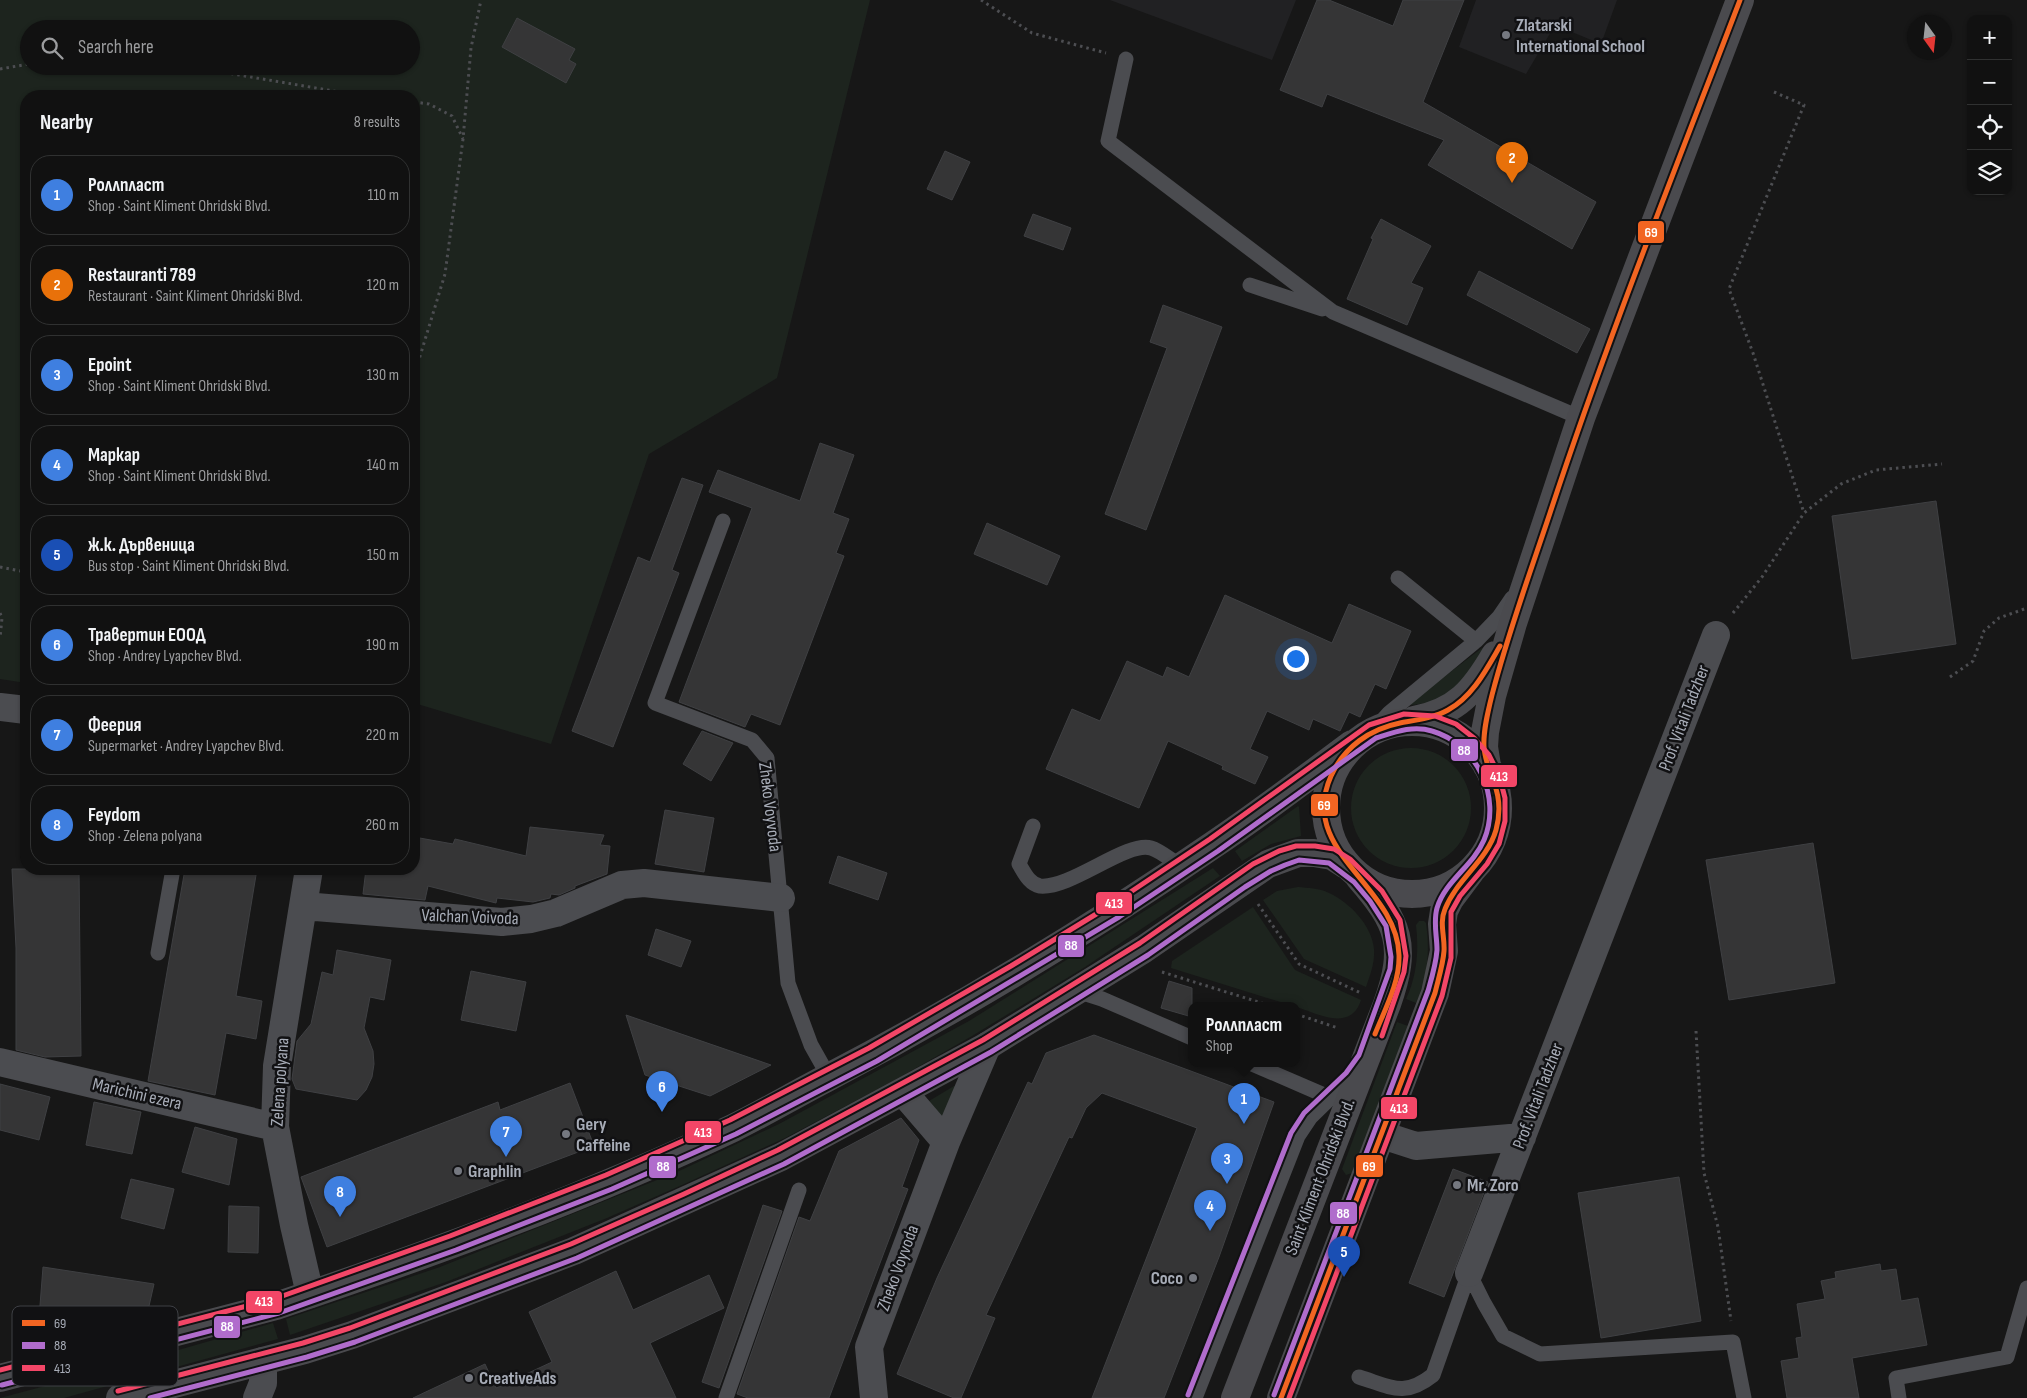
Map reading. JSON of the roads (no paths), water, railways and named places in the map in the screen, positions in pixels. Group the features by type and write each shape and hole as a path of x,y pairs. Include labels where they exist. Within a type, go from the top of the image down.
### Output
{"main road":[{"path":"1281,1398 1435,993 1444,951 1442,924 1444,910 1450,898 1470,871 1484,857 1492,843 1497,826 1499,805 1487,766 1484,747 1485,732 1492,696 1513,623 1581,418 1740,0"},
{"path":"178,1332 276,1306 453,1244 609,1182 733,1128 872,1055 1115,911 1214,844 1363,738 1392,724 1433,716 1449,709 1463,699 1482,678 1513,623"},
{"path":"1411,721 1446,728 1459,735 1475,748 1487,766"},
{"path":"1353,871 1335,849 1328,834 1325,817 1326,796 1334,770 1363,738"},
{"path":"178,1383 352,1335 574,1251 781,1157 987,1046 1144,949 1268,864 1298,853 1332,856 1353,871 1386,890 1421,893 1453,882 1470,871"},
{"name":"Saint Kliment Ohridski Blvd.","path":"1235,1398 1394,984 1399,957 1393,923 1376,896 1353,871"},
{"path":"120,1398 166,1386"}],"street":[{"name":"Prof. Vitali Tadzher","path":"1469,1273 1716,635"},
{"path":"0,707 20,709"},
{"name":"Zelena polyana","path":"308,875 277,1066 274,1127 310,1294"},
{"name":"Valchan Voivoda","path":"303,906 502,922 556,914 622,885 644,883 781,898"},
{"name":"Zheko Voyvoda","path":"874,1398 869,1347 946,1142 987,1046"},
{"name":"Marichini ezera","path":"0,1062 274,1127"},
{"path":"903,1092 946,1142"},
{"path":"1382,1135 1416,1146 1522,1137"},
{"path":"257,1398 262,1383 263,1361"}],"lane":[{"path":"1126,59 1108,141 1333,312"},
{"path":"1250,285 1333,312 1581,418"},
{"name":"Zheko Voyvoda","path":"722,521 655,703 752,740 767,758 788,983 811,1046 829,1077"},
{"path":"1363,738 1389,713 1476,641 1499,617 1535,561"},
{"path":"1398,578 1476,641"},
{"path":"1033,826 1019,864 1029,880 1039,886 1062,882 1133,850 1151,848 1181,866"},
{"path":"158,953 172,875"},
{"path":"1077,991 1102,999 1188,1036"},
{"path":"1195,1398 1298,1136 1310,1118 1352,1078 1366,1059"},
{"path":"1259,1067 1331,1098"},
{"path":"726,1398 799,1190"},
{"path":"1469,1273 1503,1336 1540,1354 1733,1342 1744,1398"},
{"path":"1359,1377 1398,1390 1419,1386 1434,1375 1469,1273"},
{"path":"1899,1398 1896,1378 2007,1356 2027,1288"}],"place":[{"name":"Zlatarski International School","path":"1506,35"},
{"name":"Restauranti 789","path":"1512,183"},
{"name":"Травертин ЕООД","path":"662,1112"},
{"name":"Роллпласт","path":"1244,1124"},
{"name":"Gery Caffeine","path":"566,1134"},
{"name":"Феерия","path":"506,1157"},
{"name":"Graphlin","path":"458,1171"},
{"name":"Epoint","path":"1227,1184"},
{"name":"Mr. Zoro","path":"1457,1185"},
{"name":"Feydom","path":"340,1217"},
{"name":"Маркар","path":"1210,1231"},
{"name":"ж.к. Дървеница","path":"1344,1277"},
{"name":"Coco","path":"1193,1278"},
{"name":"CreativeAds","path":"469,1378"}]}
